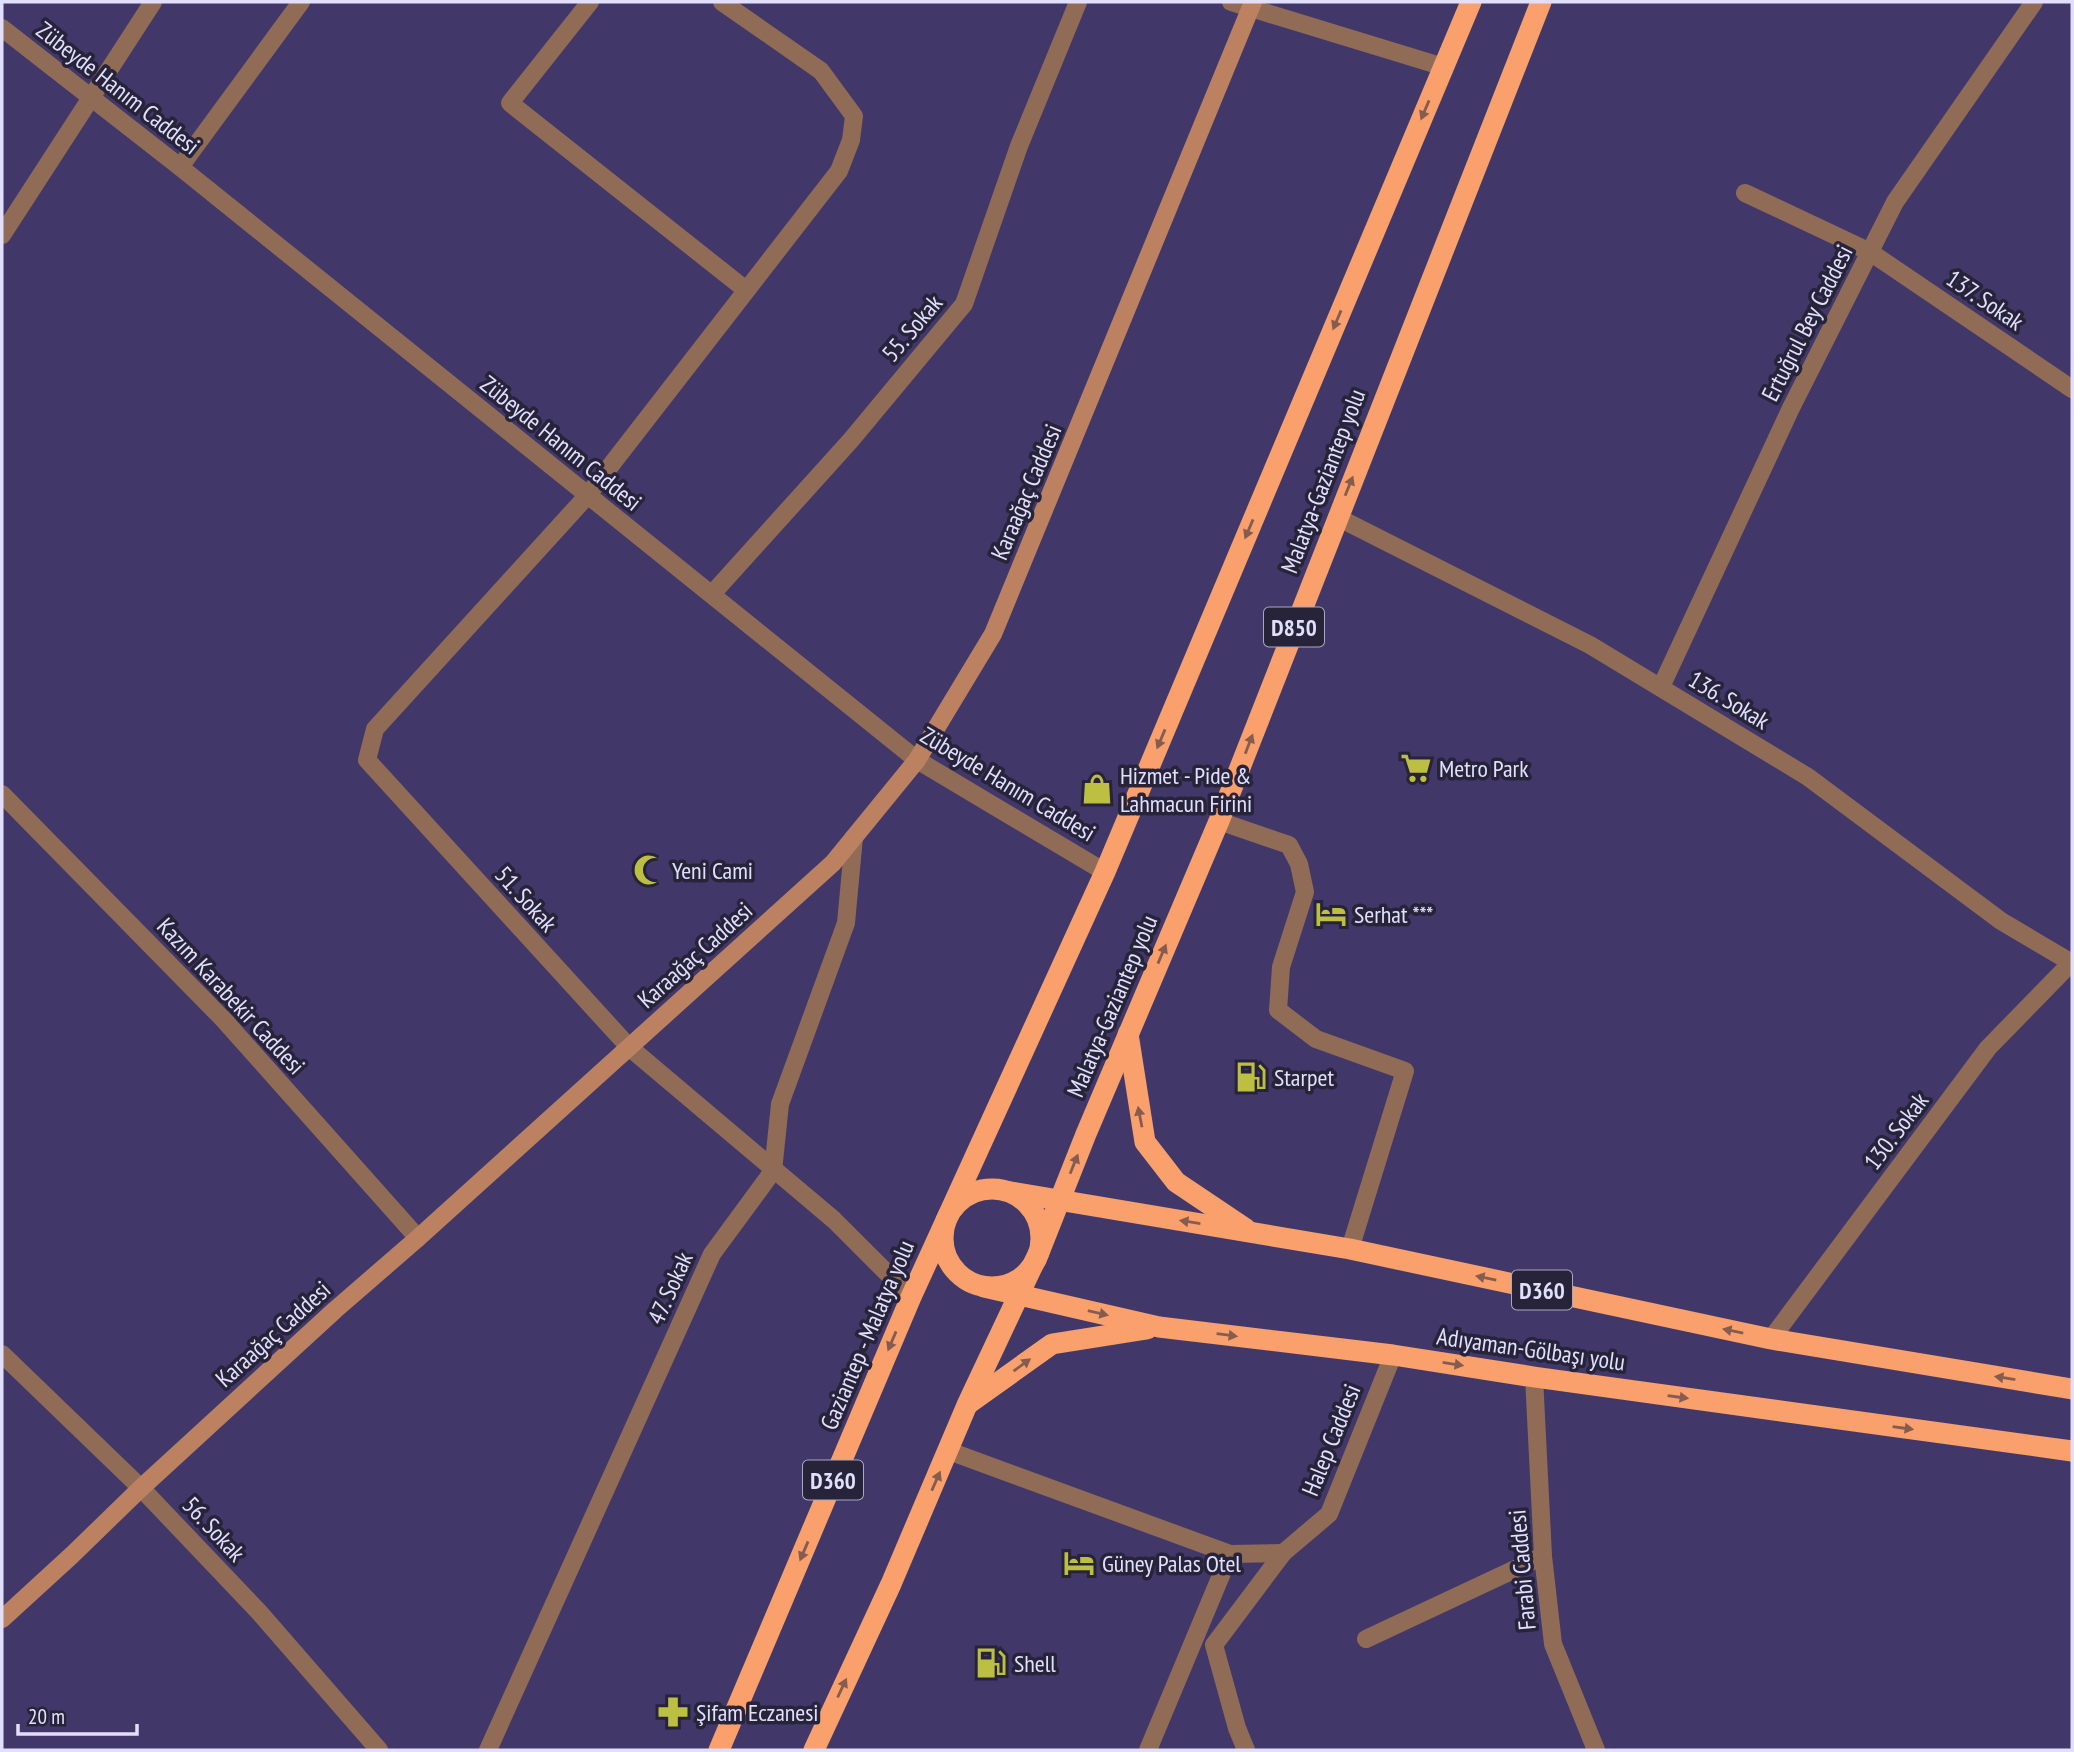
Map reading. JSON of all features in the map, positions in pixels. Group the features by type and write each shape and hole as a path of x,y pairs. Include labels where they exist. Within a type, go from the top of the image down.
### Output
{"highway":[{"name":"Malatya-Gaziantep yolu","path":"950,1212 1105,872 1471,2"},
{"name":"Malatya-Gaziantep yolu","path":"1040,1250 1219,821 1541,2"},
{"path":"1128,1034 1145,1142 1177,1182 1250,1233"},
{"path":"814,1750 949,1451 967,1405 1040,1250 1040,1227 1030,1206 1011,1192 989,1188 966,1195 950,1212 942,1234 946,1259 962,1277 984,1287 1008,1284 1028,1272 1040,1250"},
{"name":"D360","path":"1011,1192 1350,1249 1770,1339 2072,1389"},
{"name":"Gaziantep - Malatya yolu","path":"719,1750 911,1297 950,1212"},
{"name":"Adıyaman-Gölbaşı yolu","path":"984,1287 1159,1327 1392,1355 2072,1451"},
{"path":"967,1405 1052,1344 1159,1327"}],"street":[{"path":"2,235 153,2"},
{"path":"180,166 301,2"},
{"path":"590,2 510,103 746,290"},
{"path":"587,496 839,171 851,140 854,116 821,71 722,2"},
{"name":"55. Sokak","path":"712,594 851,440 964,304 1019,146 1078,2"},
{"path":"1231,2 1252,4 1444,67"},
{"name":"Ertuğrul Bey Caddesi","path":"1661,687 1791,408 1895,202 2034,2"},
{"name":"Karaağaç Caddesi","path":"2,1619 335,1310 833,863 917,760 993,634 1252,4"},
{"name":"Zübeyde Hanım Caddesi","path":"2,28 180,166 917,760 1105,872"},
{"name":"137. Sokak","path":"1745,193 1870,252 2072,389"},
{"name":"51. Sokak","path":"587,496 375,729 368,760 629,1047 834,1220 911,1297"},
{"name":"136. Sokak","path":"1337,517 1590,645 1661,687 1808,777 2001,921 2072,963"},
{"name":"Kazım Karabekir Caddesi","path":"2,794 223,1019 418,1238"},
{"path":"1219,821 1289,845 1299,864 1305,892 1281,967 1278,1010 1315,1039 1405,1072 1350,1249"},
{"path":"773,1171 780,1104 846,923 854,837"},
{"name":"130. Sokak","path":"1770,1339 1988,1048 2072,963"},
{"name":"47. Sokak","path":"488,1750 712,1254 773,1171"},
{"name":"56. Sokak","path":"2,1354 141,1488 259,1612 379,1750"},
{"name":"Halep Caddesi","path":"1246,1750 1237,1728 1214,1645 1283,1553 1329,1514 1392,1355"},
{"name":"Farabi Caddesi","path":"1534,1377 1543,1556 1553,1644 1596,1750"},
{"path":"949,1451 1230,1554 1283,1553"},
{"path":"1148,1750 1230,1554"},
{"path":"1366,1639 1543,1556"}],"place":[{"name":"Metro Park","path":"1416,768"},
{"name":"Hizmet - Pide & Lahmacun Firini","path":"1097,789"},
{"name":"Yeni Cami","path":"649,870"},
{"name":"Serhat ***","path":"1331,914"},
{"name":"Starpet","path":"1251,1077"},
{"name":"Güney Palas Otel","path":"1079,1563"},
{"name":"Shell","path":"991,1663"},
{"name":"Şifam Eczanesi","path":"673,1712"}]}
